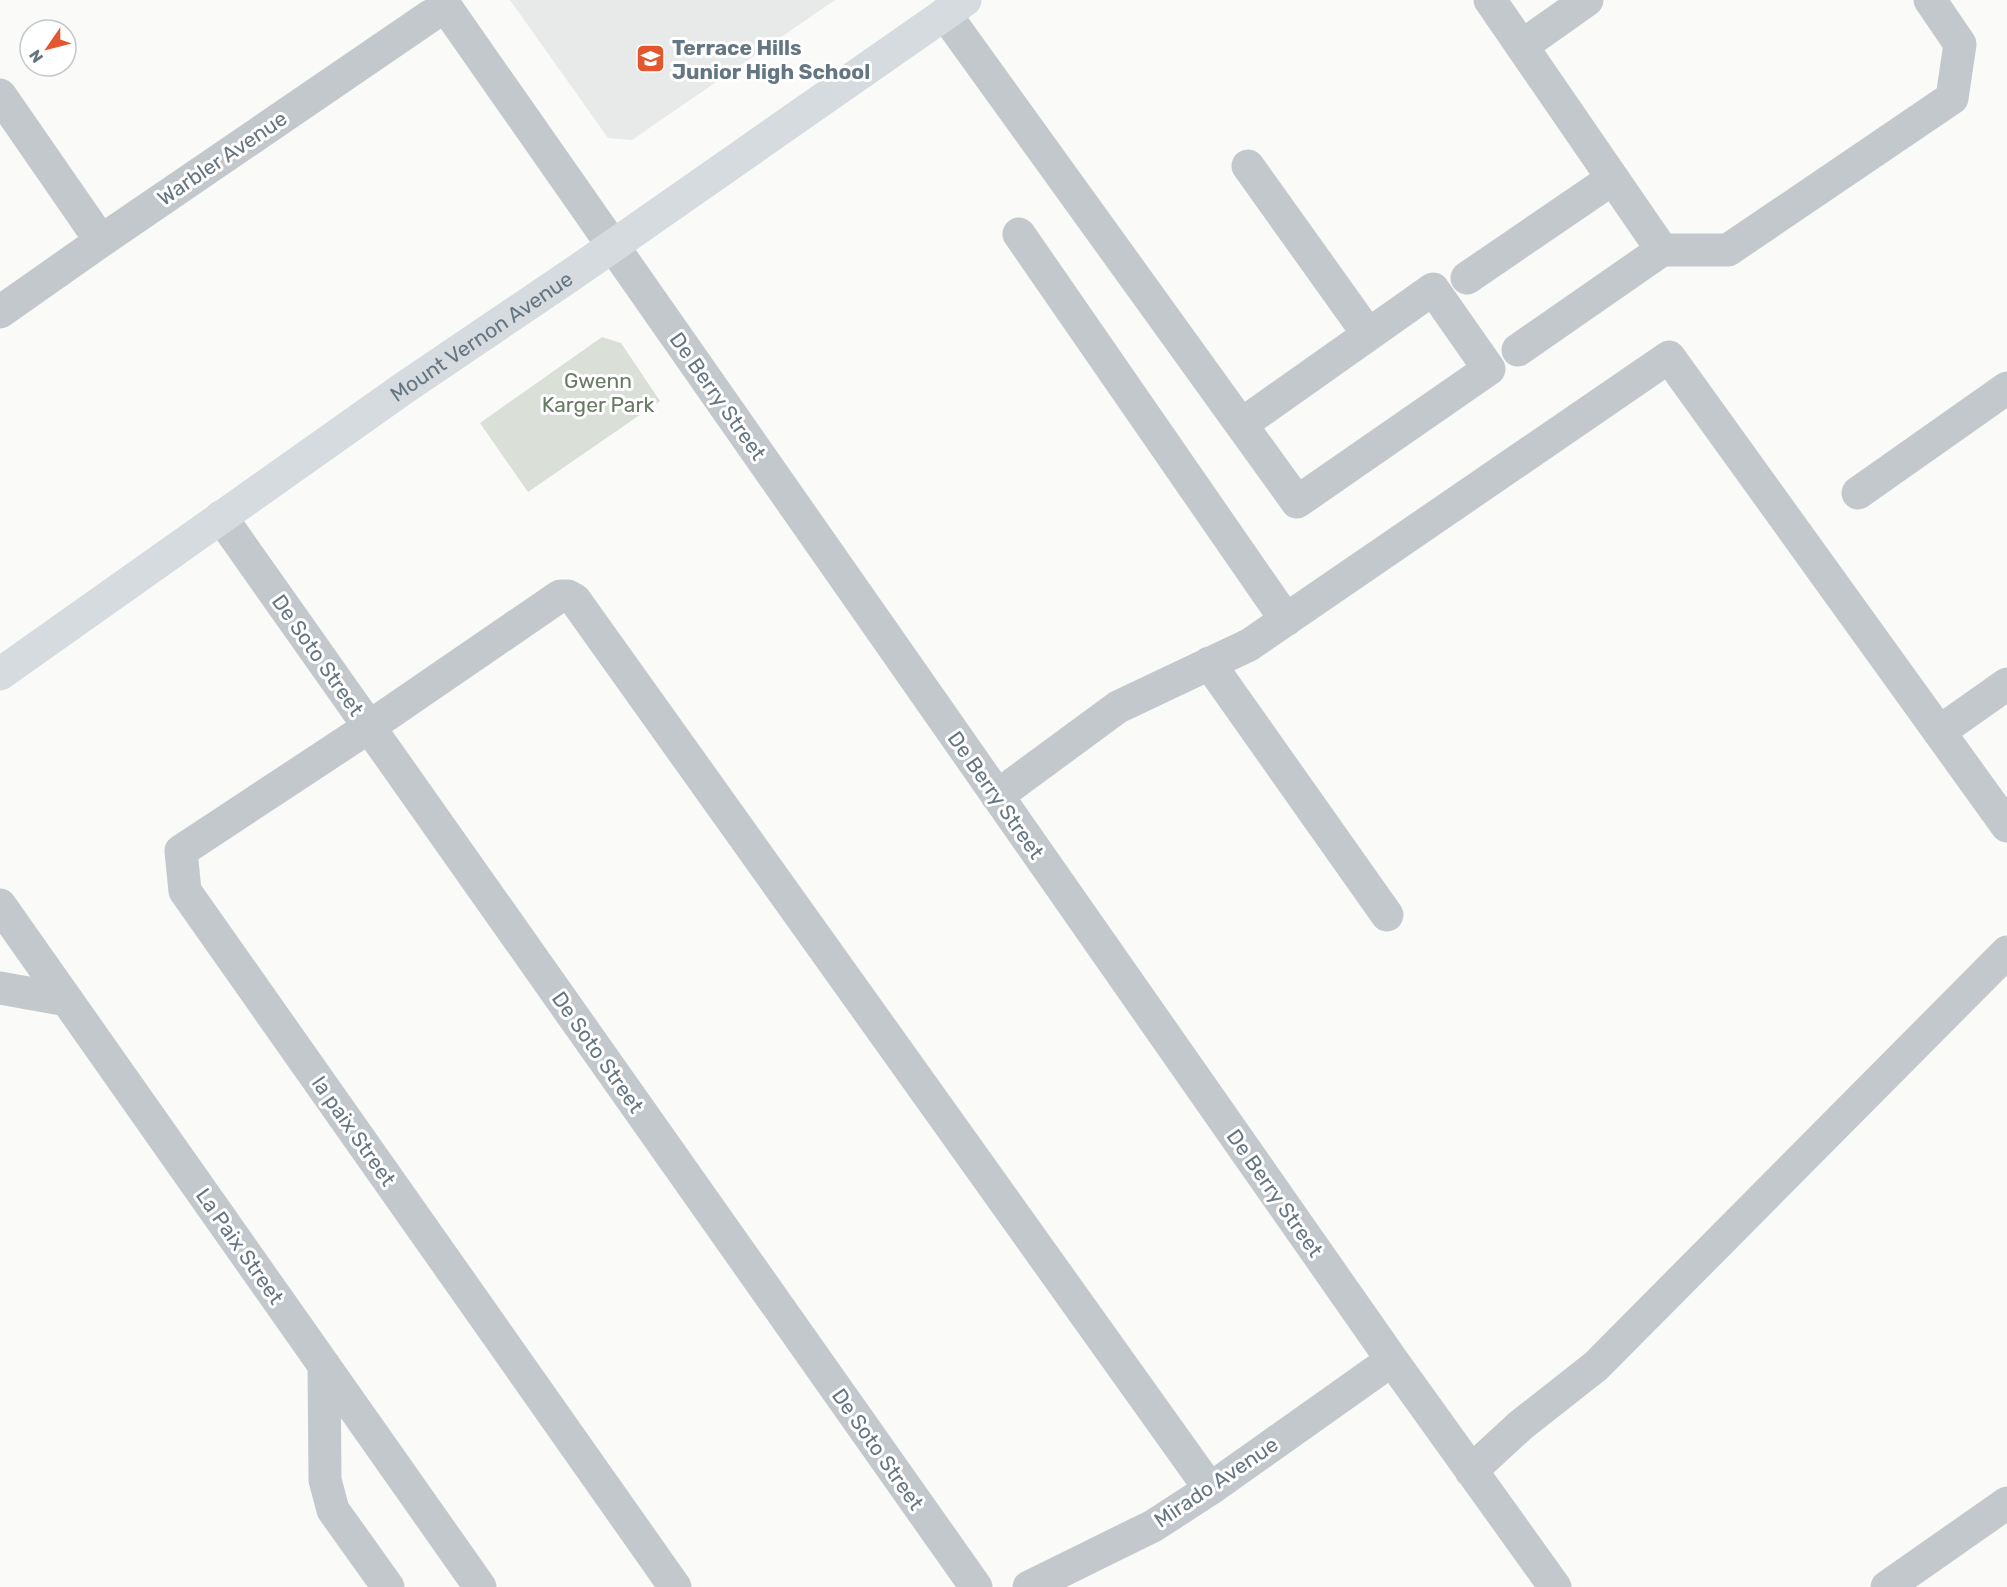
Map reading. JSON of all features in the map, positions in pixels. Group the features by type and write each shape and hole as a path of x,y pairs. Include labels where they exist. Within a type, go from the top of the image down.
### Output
{"main road":[{"name":"Mount Vernon Avenue","path":"0,674 404,388 613,246 955,7"}],"street":[{"path":"1490,0 1662,250"},
{"path":"1522,46 1587,0"},
{"path":"1518,350 1662,250 1728,250 1952,98 1960,44 1930,0"},
{"name":"Warbler Avenue","path":"0,312 443,3"},
{"name":"De Berry Street","path":"443,3 1392,1360 1555,1587"},
{"path":"955,7 1242,424 1297,502 1489,369 1433,289 1242,424"},
{"path":"0,95 101,241"},
{"path":"1248,166 1368,334"},
{"path":"1467,278 1612,179"},
{"path":"1019,234 1286,620"},
{"path":"998,796 1118,707 1249,645 1669,357 2007,826"},
{"path":"1857,493 2007,388"},
{"name":"De Soto Street","path":"222,517 976,1587"},
{"path":"369,727 560,596 567,596 574,600 1210,1489"},
{"path":"1209,663 1387,915"},
{"path":"1939,732 2007,684"},
{"name":"la paix Street","path":"369,727 181,851 185,891 675,1587"},
{"name":"La Paix Street","path":"0,905 480,1587"},
{"path":"1471,1471 1521,1425 1596,1366 2007,952"},
{"path":"0,988 67,1000"},
{"name":"Mirado Avenue","path":"1029,1587 1153,1526 1210,1489 1392,1360"},
{"path":"324,1365 325,1480 333,1510 388,1587"},
{"path":"1887,1587 2007,1503"}],"shaded area":[{"name":"Terrace Hills Junior High School","path":"510,0 835,0 632,140 608,138"}],"green space":[{"name":"Gwenn Karger Park","path":"602,337 621,343 660,401 528,492 480,423"}],"place":[{"name":"Terrace Hills Junior High School","path":"651,59"}]}
